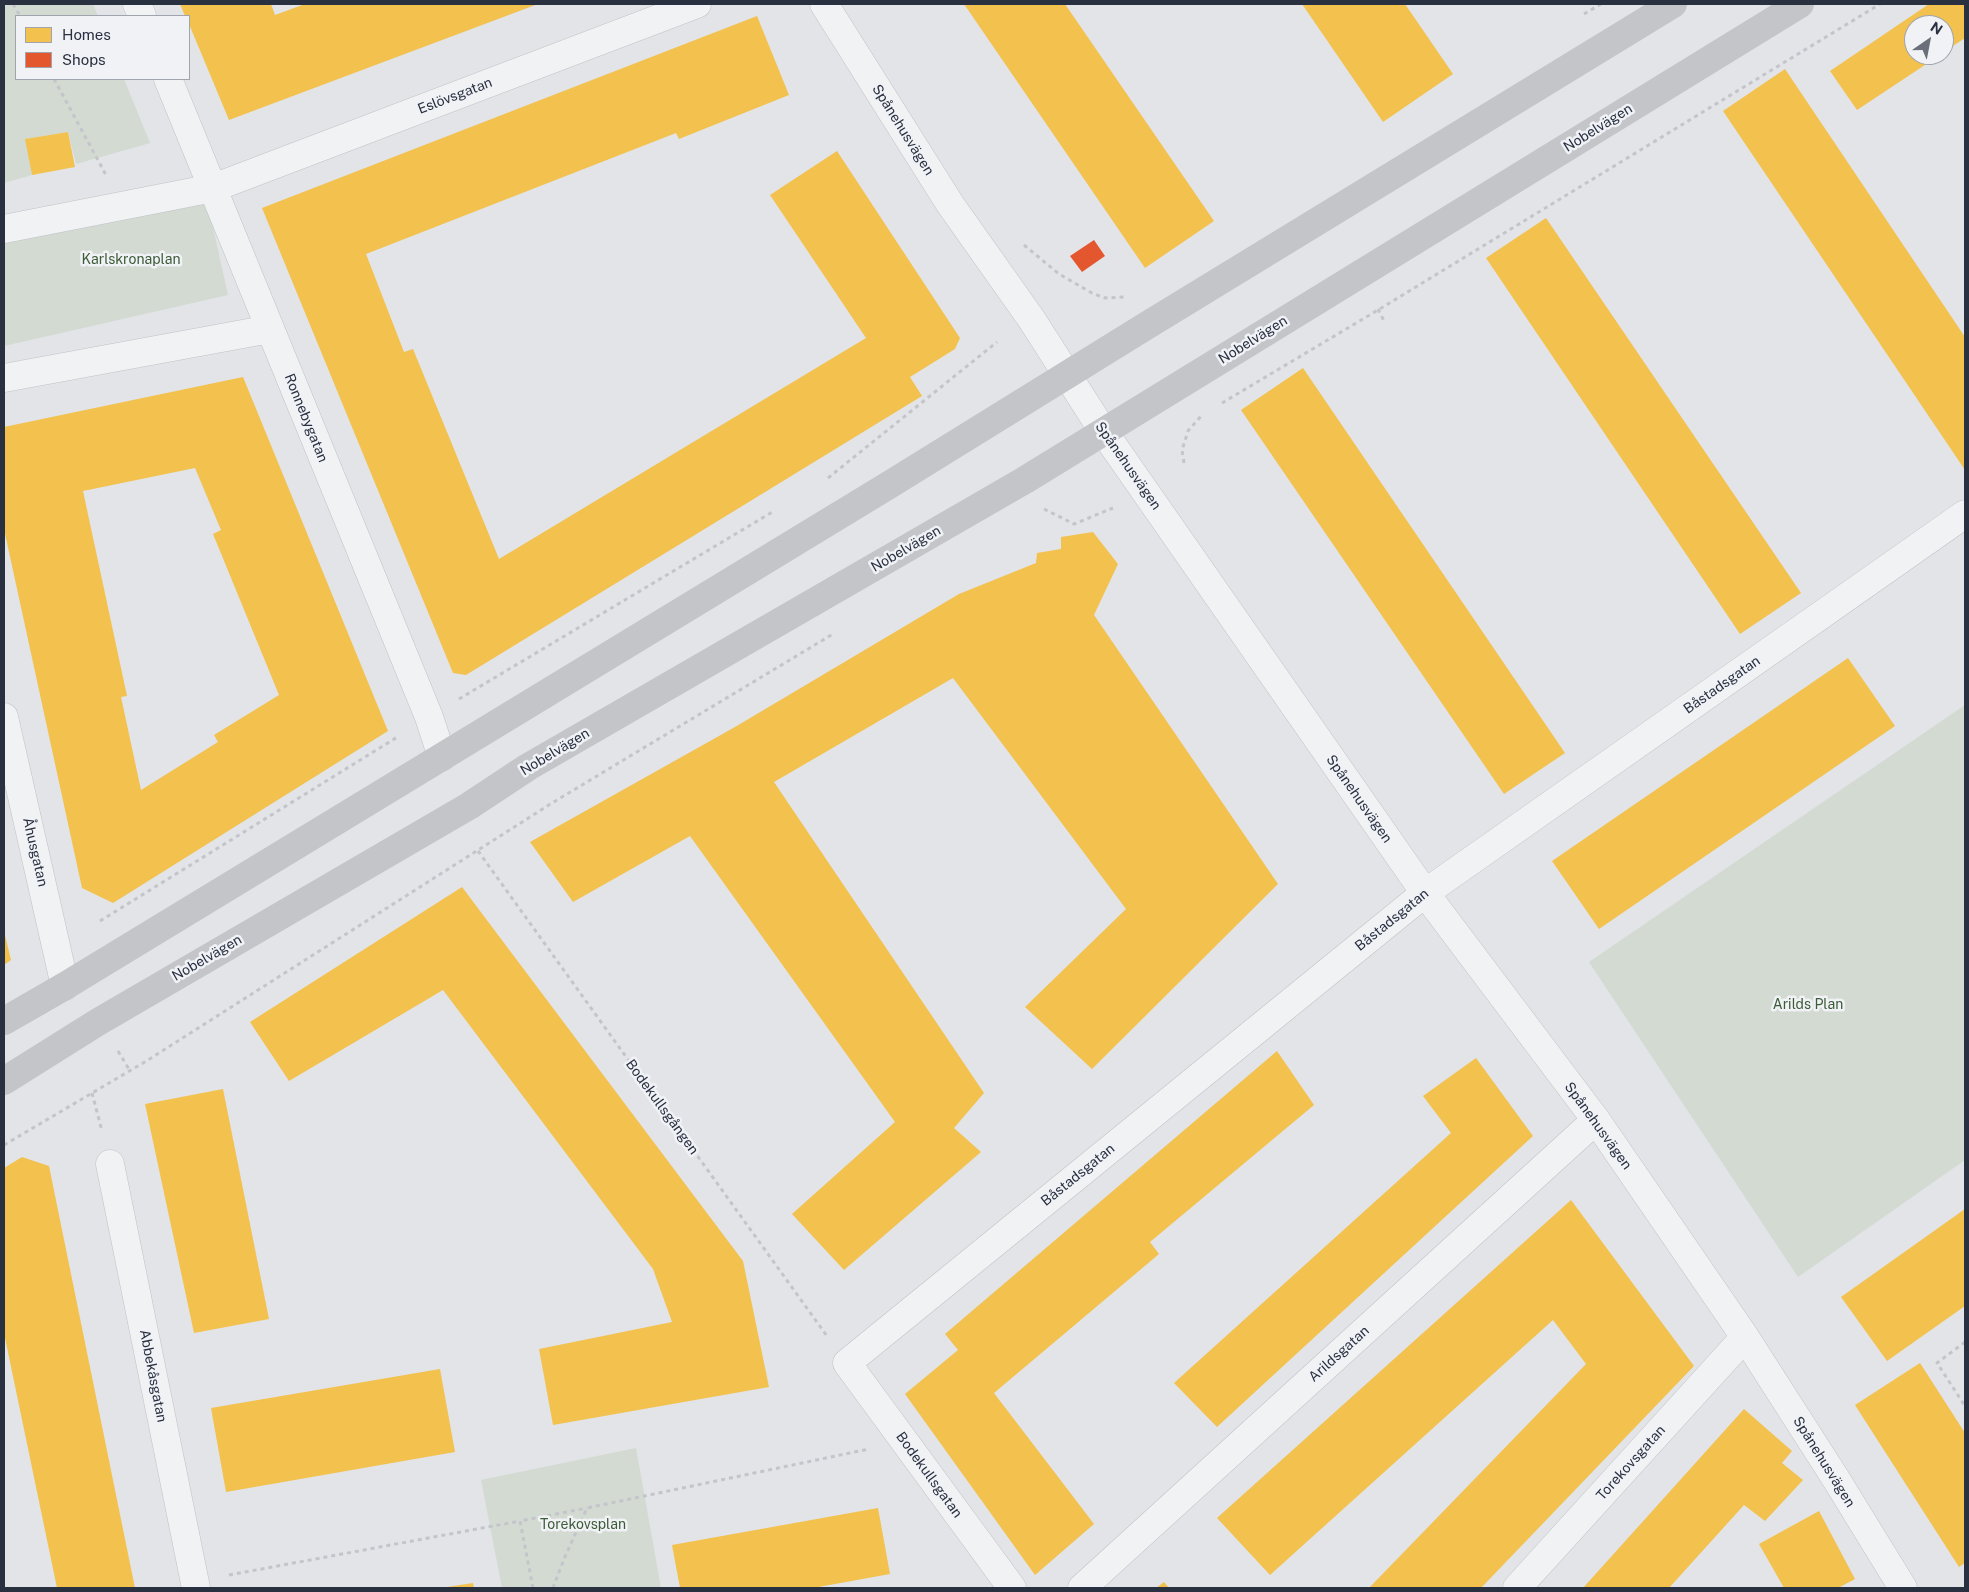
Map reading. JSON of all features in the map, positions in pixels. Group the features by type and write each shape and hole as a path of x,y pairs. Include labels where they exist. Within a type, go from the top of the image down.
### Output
{"main road":[{"path":"4,1022 898,480 1673,4"},
{"name":"Nobelvägen","path":"4,1081 98,1022 469,806 528,767 1017,485 1800,4"}],"street":[{"name":"Eslövsgatan","path":"213,188 697,4"},
{"name":"Spånehusvägen","path":"824,4 950,204 1032,320 1103,431 1425,893 1596,1120 1745,1337 1836,1479 1902,1588"},
{"name":"Ronnebygatan","path":"168,80 429,717 442,757"},
{"path":"4,229 213,188"},
{"path":"4,378 270,329"},
{"name":"Båstadsgatan","path":"847,1363 1425,893 1965,514"},
{"name":"Åhusgatan","path":"4,717 66,986"},
{"name":"Arildsgatan","path":"1082,1588 1596,1120"},
{"name":"Abbekåsgatan","path":"110,1164 195,1585"},
{"name":"Torekovsgatan","path":"1518,1588 1745,1337"},
{"name":"Bodekullsgatan","path":"847,1363 1012,1588"}],"path":[{"path":"13,4 19,15"},
{"path":"1216,406 1378,310 1880,4"},
{"path":"55,80 122,205"},
{"path":"1083,287 1092,294 1105,298 1127,297"},
{"path":"1373,302 1386,323"},
{"path":"828,479 997,342"},
{"path":"1184,462 1182,450 1188,431 1199,417 1208,412"},
{"path":"1050,503 1043,508 1074,524 1116,506"},
{"path":"57,948 429,717 777,509"},
{"path":"4,1145 130,1071 560,798 840,630"},
{"name":"Bodekullsgången","path":"478,851 847,1363"},
{"path":"116,1047 130,1071"},
{"path":"92,1093 110,1164"},
{"path":"1965,1342 1936,1363 1965,1406"},
{"path":"195,1585 520,1522 905,1442"},
{"path":"553,1588 587,1508"},
{"path":"520,1522 533,1588"}],"green space":[{"path":"4,4 93,4 98,15 15,15 15,80 124,80 150,143 76,164 68,132 26,139 32,175 4,183"},
{"name":"Karlskronaplan","path":"204,187 228,295 4,346 4,232"},
{"name":"Arilds Plan","path":"1965,705 1965,1160 1798,1277 1589,962"},
{"name":"Torekovsplan","path":"636,1448 661,1588 502,1588 481,1480"}],"building: Homes":[{"path":"180,4 271,4 275,15 305,4 538,4 229,120 190,26 190,15 185,15"},
{"path":"964,4 1065,4 1214,221 1145,268"},
{"path":"1302,4 1405,4 1453,74 1383,122"},
{"path":"1929,4 1965,4 1965,38 1954,45 1954,15 1913,15"},
{"path":"757,16 789,95 679,139 676,133 366,254 404,352 413,349 499,559 866,338 770,195 837,151 960,338 955,349 910,377 922,396 466,675 453,673 262,208"},
{"path":"1904,21 1904,65 1925,65 1857,110 1830,71"},
{"path":"1785,69 1965,337 1965,470 1723,111"},
{"path":"68,132 75,167 32,175 25,139"},
{"path":"1546,218 1801,593 1740,634 1486,258"},
{"path":"1303,368 1565,753 1504,794 1241,410"},
{"path":"243,377 388,731 113,903 82,888 4,529 4,427","holes":["195,468 221,530 213,534 279,695 214,735 218,742 141,790 121,697 127,696 83,491"]},
{"path":"1093,532 1118,564 1094,615 1278,884 1092,1069 1025,1007 1126,909 953,678 774,782 984,1093 954,1128 981,1152 844,1270 792,1214 895,1122 690,836 573,902 530,842 735,727 959,594 1036,563 1037,553 1061,549 1061,537"},
{"path":"1848,658 1895,726 1599,929 1552,861"},
{"path":"462,887 743,1261 769,1387 553,1425 539,1349 672,1322 653,1269 443,990 289,1081 250,1022"},
{"path":"4,931 11,960 4,965"},
{"path":"1277,1051 1314,1105 1150,1242 1159,1254 994,1393 1094,1524 1035,1575 905,1394 958,1350 945,1334"},
{"path":"1476,1058 1533,1136 1217,1427 1174,1383 1451,1133 1423,1096"},
{"path":"223,1089 269,1319 194,1333 145,1104"},
{"path":"22,1157 49,1166 135,1588 57,1588 4,1333 4,1168"},
{"path":"1571,1200 1694,1366 1481,1588 1369,1588 1586,1364 1553,1320 1270,1575 1217,1518"},
{"path":"1965,1209 1965,1306 1887,1361 1841,1297"},
{"path":"1920,1363 1965,1433 1965,1563 1959,1567 1855,1405"},
{"path":"440,1369 455,1452 226,1492 211,1408"},
{"path":"1744,1409 1792,1451 1782,1463 1803,1480 1765,1521 1744,1505 1669,1588 1583,1588"},
{"path":"878,1508 890,1574 813,1588 680,1588 672,1545"},
{"path":"1819,1511 1855,1579 1838,1588 1784,1588 1759,1544"},
{"path":"1164,1582 1169,1588 1156,1588"},
{"path":"473,1583 474,1588 447,1588 447,1587"}],"building: Shops":[{"path":"1094,240 1105,256 1082,272 1070,256"}]}
